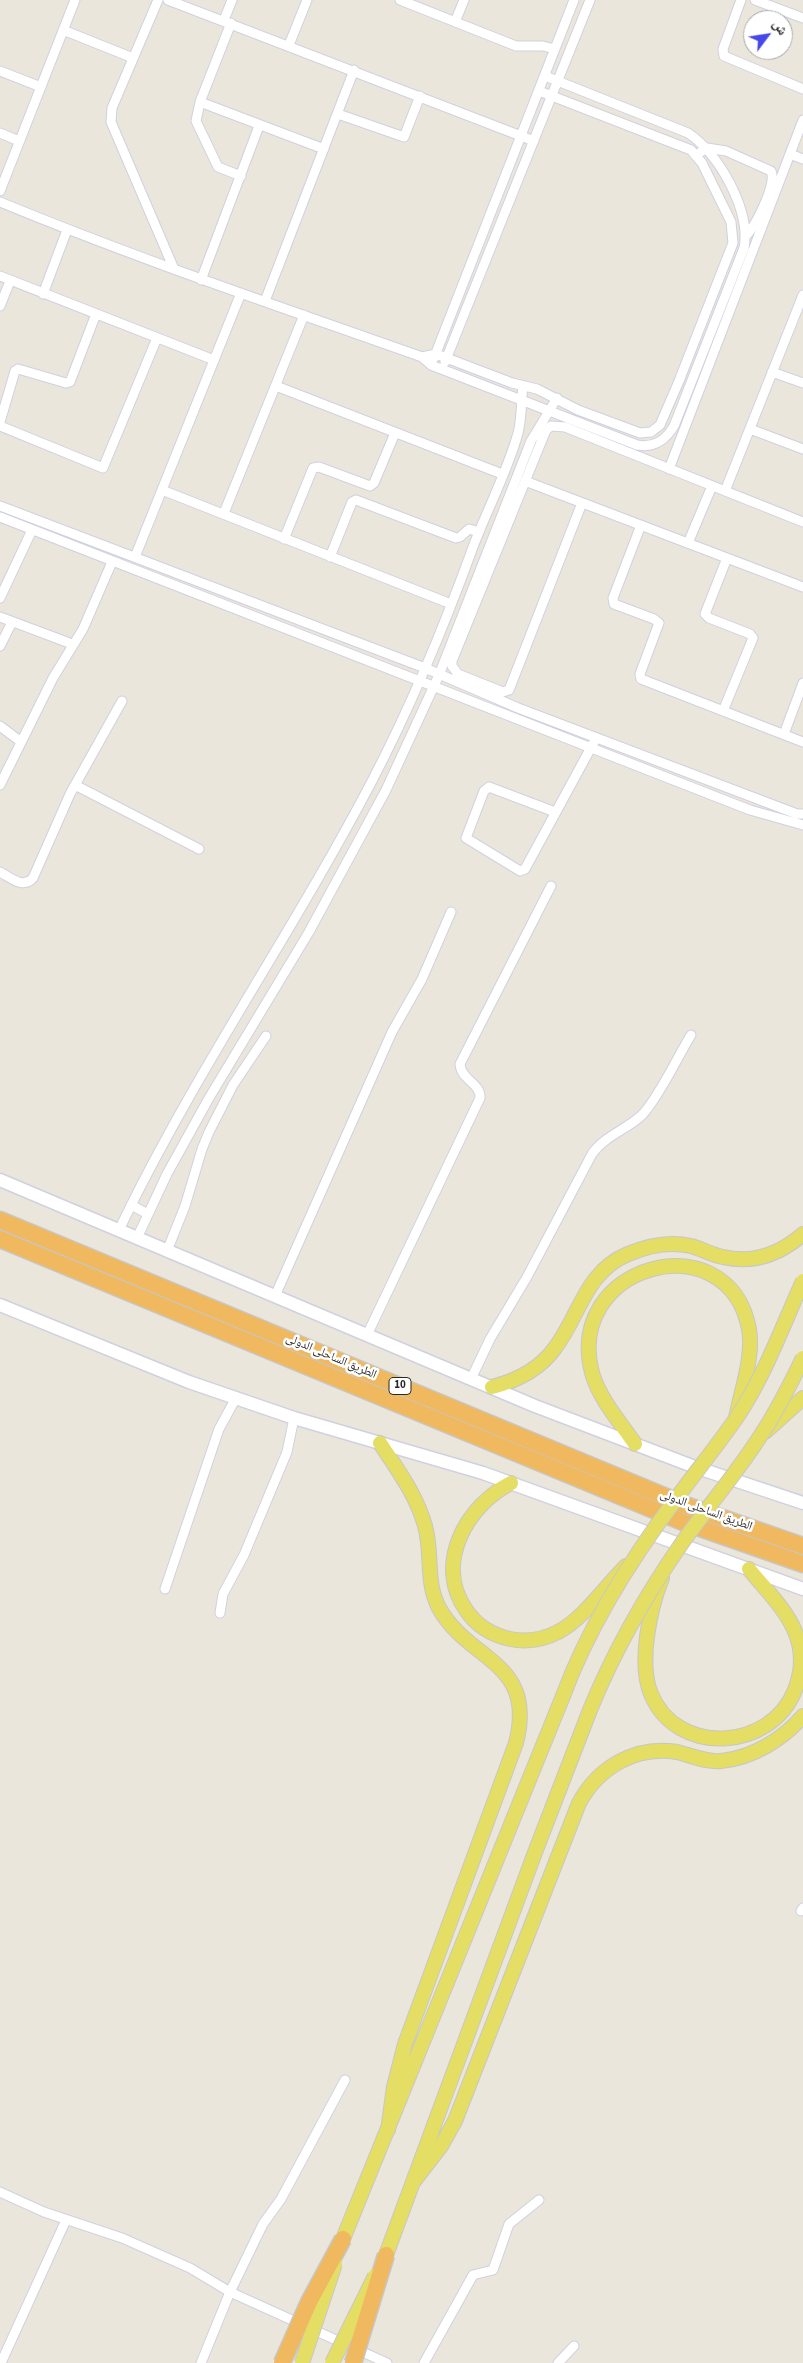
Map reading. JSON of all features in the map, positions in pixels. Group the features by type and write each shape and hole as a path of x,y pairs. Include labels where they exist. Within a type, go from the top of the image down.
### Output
{"highway":[{"name":"الطريق الساحلى الدولى","path":"0,1220 688,1506 803,1546"},
{"name":"الطريق الساحلى الدولى","path":"0,1239 683,1522 803,1564"},
{"path":"282,2363 308,2302 343,2239"},
{"path":"353,2363 386,2255"}],"main road":[{"path":"492,1388 522,1377 547,1358 560,1341 588,1288 611,1264 625,1255 641,1249 674,1244 690,1246 722,1257 747,1260 778,1252 803,1234"},
{"path":"634,1444 599,1390 594,1378 589,1351 593,1324 606,1300 625,1281 649,1268 685,1266 701,1270 715,1278 732,1294 744,1314 749,1329 750,1345 736,1419"},
{"path":"302,2363 343,2239 563,1696 593,1630 640,1551 736,1419 775,1346 803,1280"},
{"path":"332,2363 386,2255 534,1855 590,1710 620,1645 666,1568 761,1436 776,1412 803,1358"},
{"path":"761,1436 803,1398"},
{"path":"380,1443 413,1496 423,1517 428,1544 429,1582 439,1608 459,1632 491,1658 505,1673 515,1690 520,1716 516,1743 405,2044 394,2087 388,2130"},
{"path":"511,1483 492,1494 470,1518 458,1544 453,1572 456,1590 468,1613 488,1630 514,1640 540,1639 565,1628 640,1551"},
{"path":"666,1568 651,1617 647,1651 648,1685 656,1703 670,1719 686,1730 705,1737 725,1739 745,1736 763,1728 784,1709 797,1683 800,1664 799,1645 788,1618 750,1569"},
{"path":"414,2181 441,2146 458,2114 579,1803 590,1786 612,1765 640,1753 673,1752 719,1762 745,1756 780,1738 803,1716"}],"street":[{"path":"0,191 74,0"},
{"path":"158,0 112,108 112,122 174,269"},
{"path":"168,0 227,21 534,141"},
{"path":"232,0 227,21 200,102 196,121 214,162 222,170 241,176"},
{"path":"289,45 307,0"},
{"path":"400,0 516,46 543,46 555,49"},
{"path":"455,22 464,0"},
{"path":"431,365 574,0"},
{"path":"442,370 590,0"},
{"path":"741,0 723,49 724,56 803,89"},
{"path":"755,0 803,18"},
{"path":"63,30 133,58"},
{"path":"265,301 354,70"},
{"path":"0,71 41,87"},
{"path":"137,1238 167,1174 243,1040 309,932 386,790 439,675 454,647 546,430 551,426 565,427 621,444 646,447 654,445 670,434 744,248 746,236 740,207 714,157 707,148 688,133 545,76"},
{"path":"422,357 436,354 558,398 578,410 645,433 651,432 660,425 722,273 734,235 731,222 702,163 696,155 683,146 539,91"},
{"path":"338,114 404,137 420,96"},
{"path":"200,102 259,126 324,149"},
{"path":"669,469 803,120"},
{"path":"201,280 259,126"},
{"path":"0,134 19,141"},
{"path":"696,155 707,148 726,151 769,169 773,174 774,178 757,220 746,236"},
{"path":"790,154 803,160"},
{"path":"0,202 67,230 201,280 422,357 431,365 442,370 550,412 621,444 669,469 803,522"},
{"path":"43,294 67,230"},
{"path":"734,235 746,236"},
{"path":"0,276 214,360"},
{"path":"0,306 10,281"},
{"path":"122,566 131,556 162,490 241,293"},
{"path":"725,491 803,294"},
{"path":"0,422 15,371 18,369 66,383 70,382 96,314"},
{"path":"224,513 304,315"},
{"path":"0,426 103,468 157,338"},
{"path":"772,372 803,383"},
{"path":"679,381 690,386"},
{"path":"276,386 502,474"},
{"path":"119,1230 151,1165 371,783 420,681 518,433 523,386"},
{"path":"558,398 531,441 454,647 452,661 454,670 479,687 597,737 755,798 803,814"},
{"path":"750,429 803,449"},
{"path":"284,539 313,468 319,467 370,486 374,483 395,433"},
{"path":"670,434 680,439"},
{"path":"525,481 803,587"},
{"path":"688,543 712,486"},
{"path":"162,490 451,604"},
{"path":"330,557 352,502 356,500 456,538 469,529 479,532"},
{"path":"0,506 425,668 439,675 503,692 511,687 582,503"},
{"path":"0,517 750,810 803,825"},
{"path":"641,525 613,598 614,604 654,619 658,623 640,677 644,681 803,742"},
{"path":"0,598 32,530"},
{"path":"724,711 753,638 750,634 709,618 705,614 727,558"},
{"path":"0,785 20,741 72,644 83,629 112,562"},
{"path":"0,617 72,644"},
{"path":"0,646 12,622"},
{"path":"784,734 803,683"},
{"path":"0,872 22,884 26,884 33,878 75,785 122,701"},
{"path":"0,726 20,741"},
{"path":"555,812 489,787 484,791 466,838 522,871 527,867 597,737"},
{"path":"371,783 386,790"},
{"path":"75,785 199,849"},
{"path":"750,810 755,798"},
{"path":"367,1335 480,1098 477,1087 463,1076 460,1064 551,886"},
{"path":"274,1296 389,1040 422,979 451,912"},
{"path":"471,1379 490,1339 527,1277 592,1154 605,1139 636,1120 648,1108 690,1035"},
{"path":"167,1251 185,1206 209,1132 228,1092 266,1036"},
{"path":"151,1165 167,1174"},
{"path":"0,1180 492,1388 694,1468 803,1503"},
{"path":"131,1205 148,1214"},
{"path":"0,1306 142,1364 236,1398 294,1418 511,1483 803,1589"},
{"path":"165,1589 219,1429 236,1398"},
{"path":"220,1614 224,1594 244,1555 287,1452 294,1418"},
{"path":"201,2363 230,2292 263,2224 281,2199 345,2080"},
{"path":"0,2192 24,2204 66,2220 122,2238 190,2268 230,2292 387,2363"},
{"path":"424,2363 473,2275 479,2272 489,2273 493,2270 509,2224 539,2200"},
{"path":"0,2363 66,2220"},
{"path":"558,2363 574,2346"}]}
